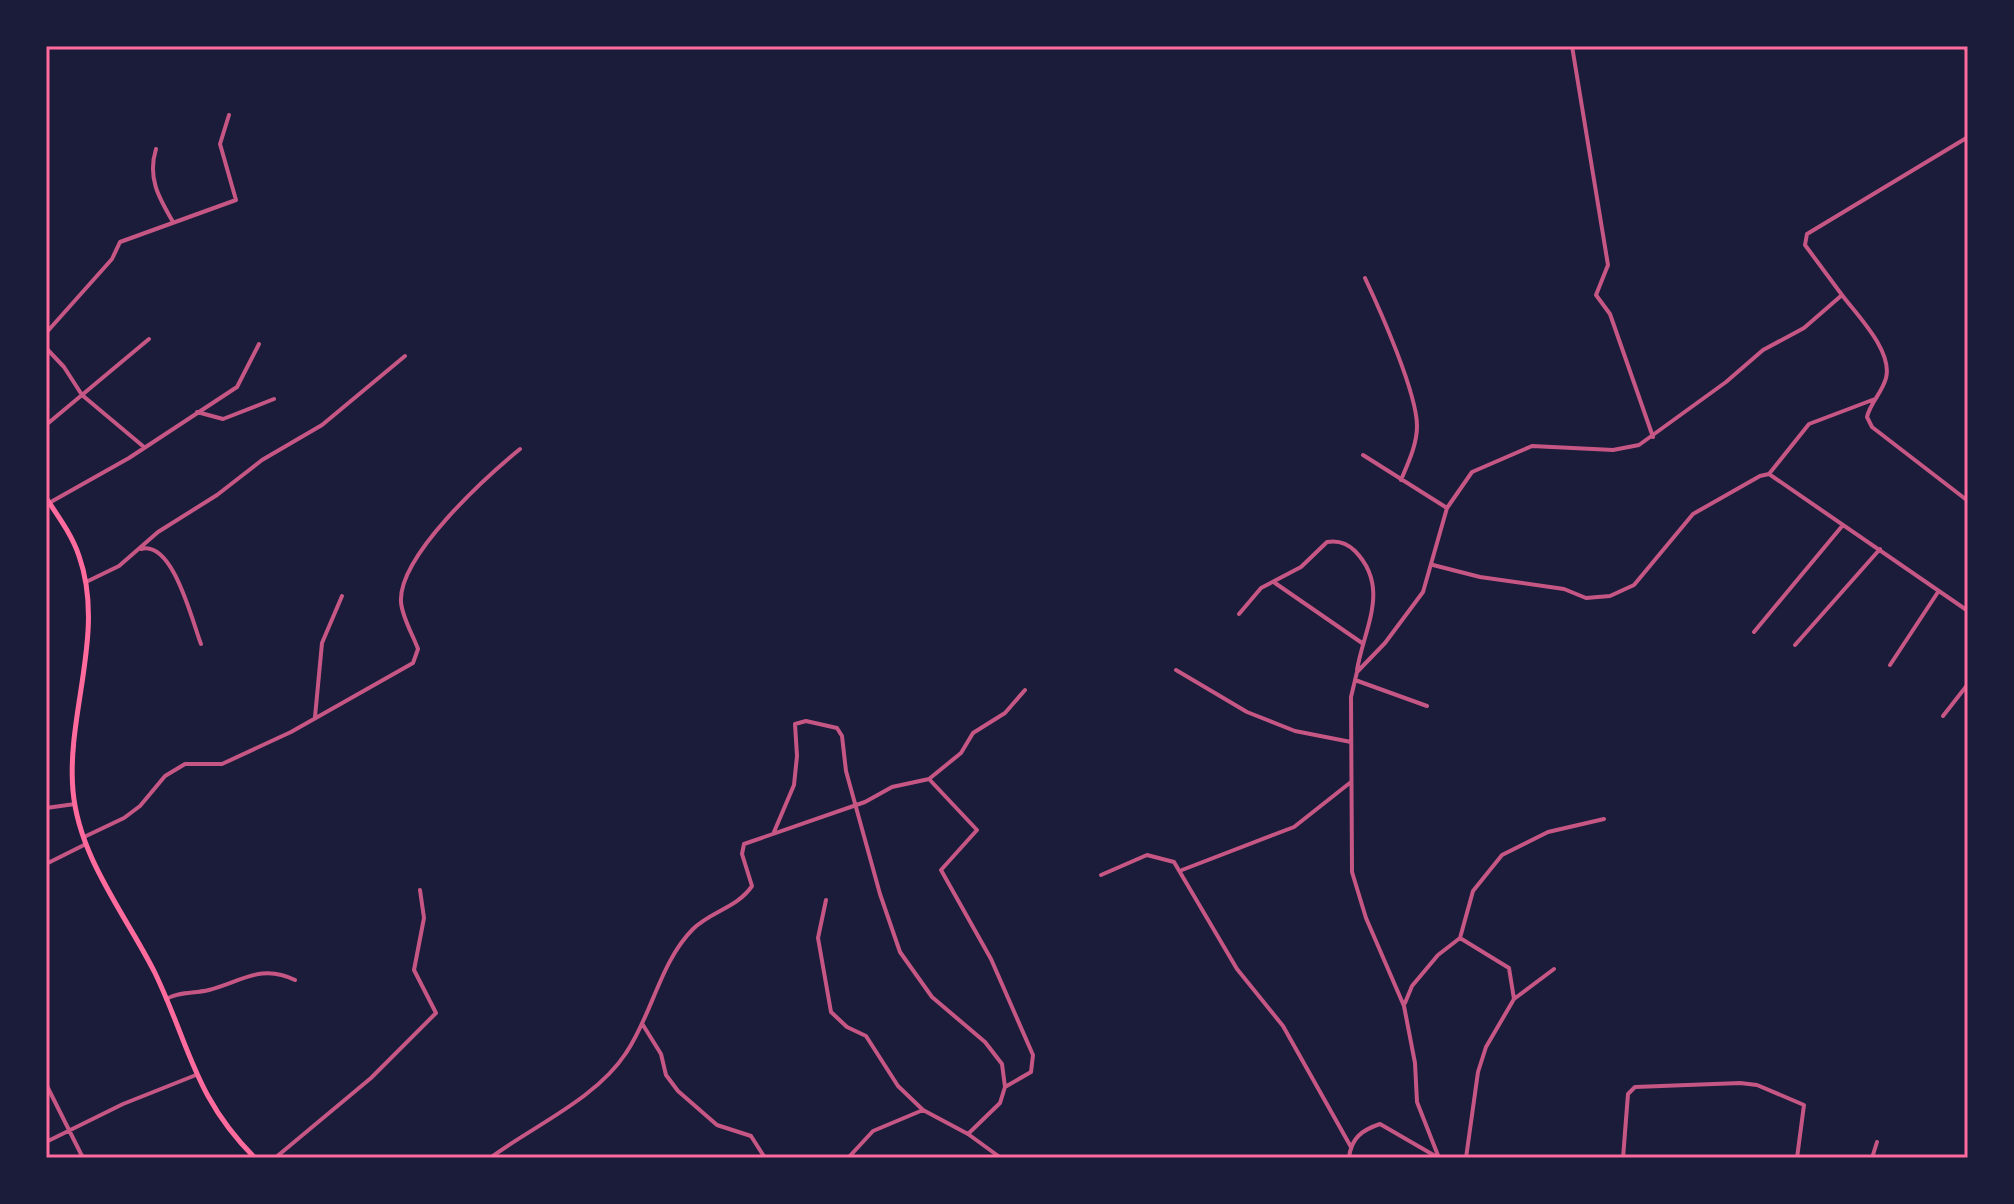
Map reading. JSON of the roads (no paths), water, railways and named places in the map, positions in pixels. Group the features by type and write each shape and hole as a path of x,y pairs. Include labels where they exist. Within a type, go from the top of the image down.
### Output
{"main road":[{"path":"48,501 74,543 86,582 88,625 72,743 75,804 85,840 166,999 196,1075 214,1110 255,1158"}],"street":[{"path":"1572,46 1608,265 1596,295 1610,314 1653,437"},
{"path":"1964,46 1968,52"},
{"path":"46,333 112,259 120,242 236,200 220,144 229,115"},
{"path":"1968,137 1807,234 1805,245 1863,323 1886,364 1885,380 1867,417 1872,427 1968,501"},
{"path":"156,149 151,163 154,184 173,222"},
{"path":"1365,278 1387,327 1416,416 1416,437 1401,480"},
{"path":"1357,672 1412,610 1433,565 1447,508 1472,472 1521,449 1545,446 1627,449 1653,437 1763,350 1794,335 1842,295"},
{"path":"46,425 149,339"},
{"path":"48,501 144,447 237,387 259,344"},
{"path":"46,348 64,367 82,395 144,447"},
{"path":"86,582 119,566 158,532 217,495 262,460 322,425 405,356"},
{"path":"197,412 223,419 274,399"},
{"path":"1433,565 1495,580 1564,589 1586,598 1610,596 1634,585 1693,514 1769,474 1809,424 1876,399"},
{"path":"46,864 124,818 140,806 165,776 185,764 222,764 413,663 418,649 401,604 409,575 447,515 520,449"},
{"path":"1363,455 1447,508"},
{"path":"1769,474 1968,611"},
{"path":"1754,632 1843,525"},
{"path":"1239,614 1261,588 1301,567 1327,542 1350,546 1366,565 1374,586 1375,602 1355,680 1351,742 1352,872 1357,895 1404,1006 1415,1063 1417,1102 1439,1158 1380,1124 1367,1128 1351,1147 1349,1158"},
{"path":"138,550 153,549 171,563 201,644"},
{"path":"1795,645 1880,549"},
{"path":"1275,583 1363,644"},
{"path":"1890,665 1938,592"},
{"path":"315,717 322,643 342,596"},
{"path":"1176,670 1247,712 1295,731 1351,742"},
{"path":"1355,680 1427,706"},
{"path":"1943,716 1968,684"},
{"path":"490,1158 604,1078 624,1056 643,1025 665,972 695,927 738,902 752,886 742,848 774,832 857,805 892,787 929,779 961,753 973,733 1005,713 1025,690"},
{"path":"774,832 794,785 797,756 794,728 798,721 841,731 846,771 880,894 900,952 932,997 997,1055 1006,1076 1000,1103 968,1134"},
{"path":"929,779 977,830 941,870 991,959 1033,1055 1031,1072 1005,1087"},
{"path":"1182,870 1294,827 1351,782"},
{"path":"46,808 75,804"},
{"path":"1404,1006 1412,986 1438,955 1460,938 1473,891 1502,855 1548,832 1604,819"},
{"path":"1101,875 1147,855 1174,862 1182,870 1237,969 1283,1026 1351,1147"},
{"path":"275,1158 371,1078 436,1013 414,970 424,918 420,890"},
{"path":"826,900 818,938 827,1006 838,1021 866,1036 898,1086 923,1110 968,1134 1001,1158"},
{"path":"1460,938 1509,968 1514,999"},
{"path":"1466,1158 1481,1060 1514,999 1554,969"},
{"path":"166,999 187,991 211,990 259,972 282,973 295,980"},
{"path":"643,1025 678,1091 717,1125 751,1136 765,1158"},
{"path":"46,1142 123,1104 196,1075"},
{"path":"1623,1158 1628,1094 1635,1087 1740,1083 1757,1085 1804,1105 1797,1158"},
{"path":"46,1084 83,1158"},
{"path":"848,1158 873,1131 923,1110"},
{"path":"1872,1158 1877,1142"}]}
